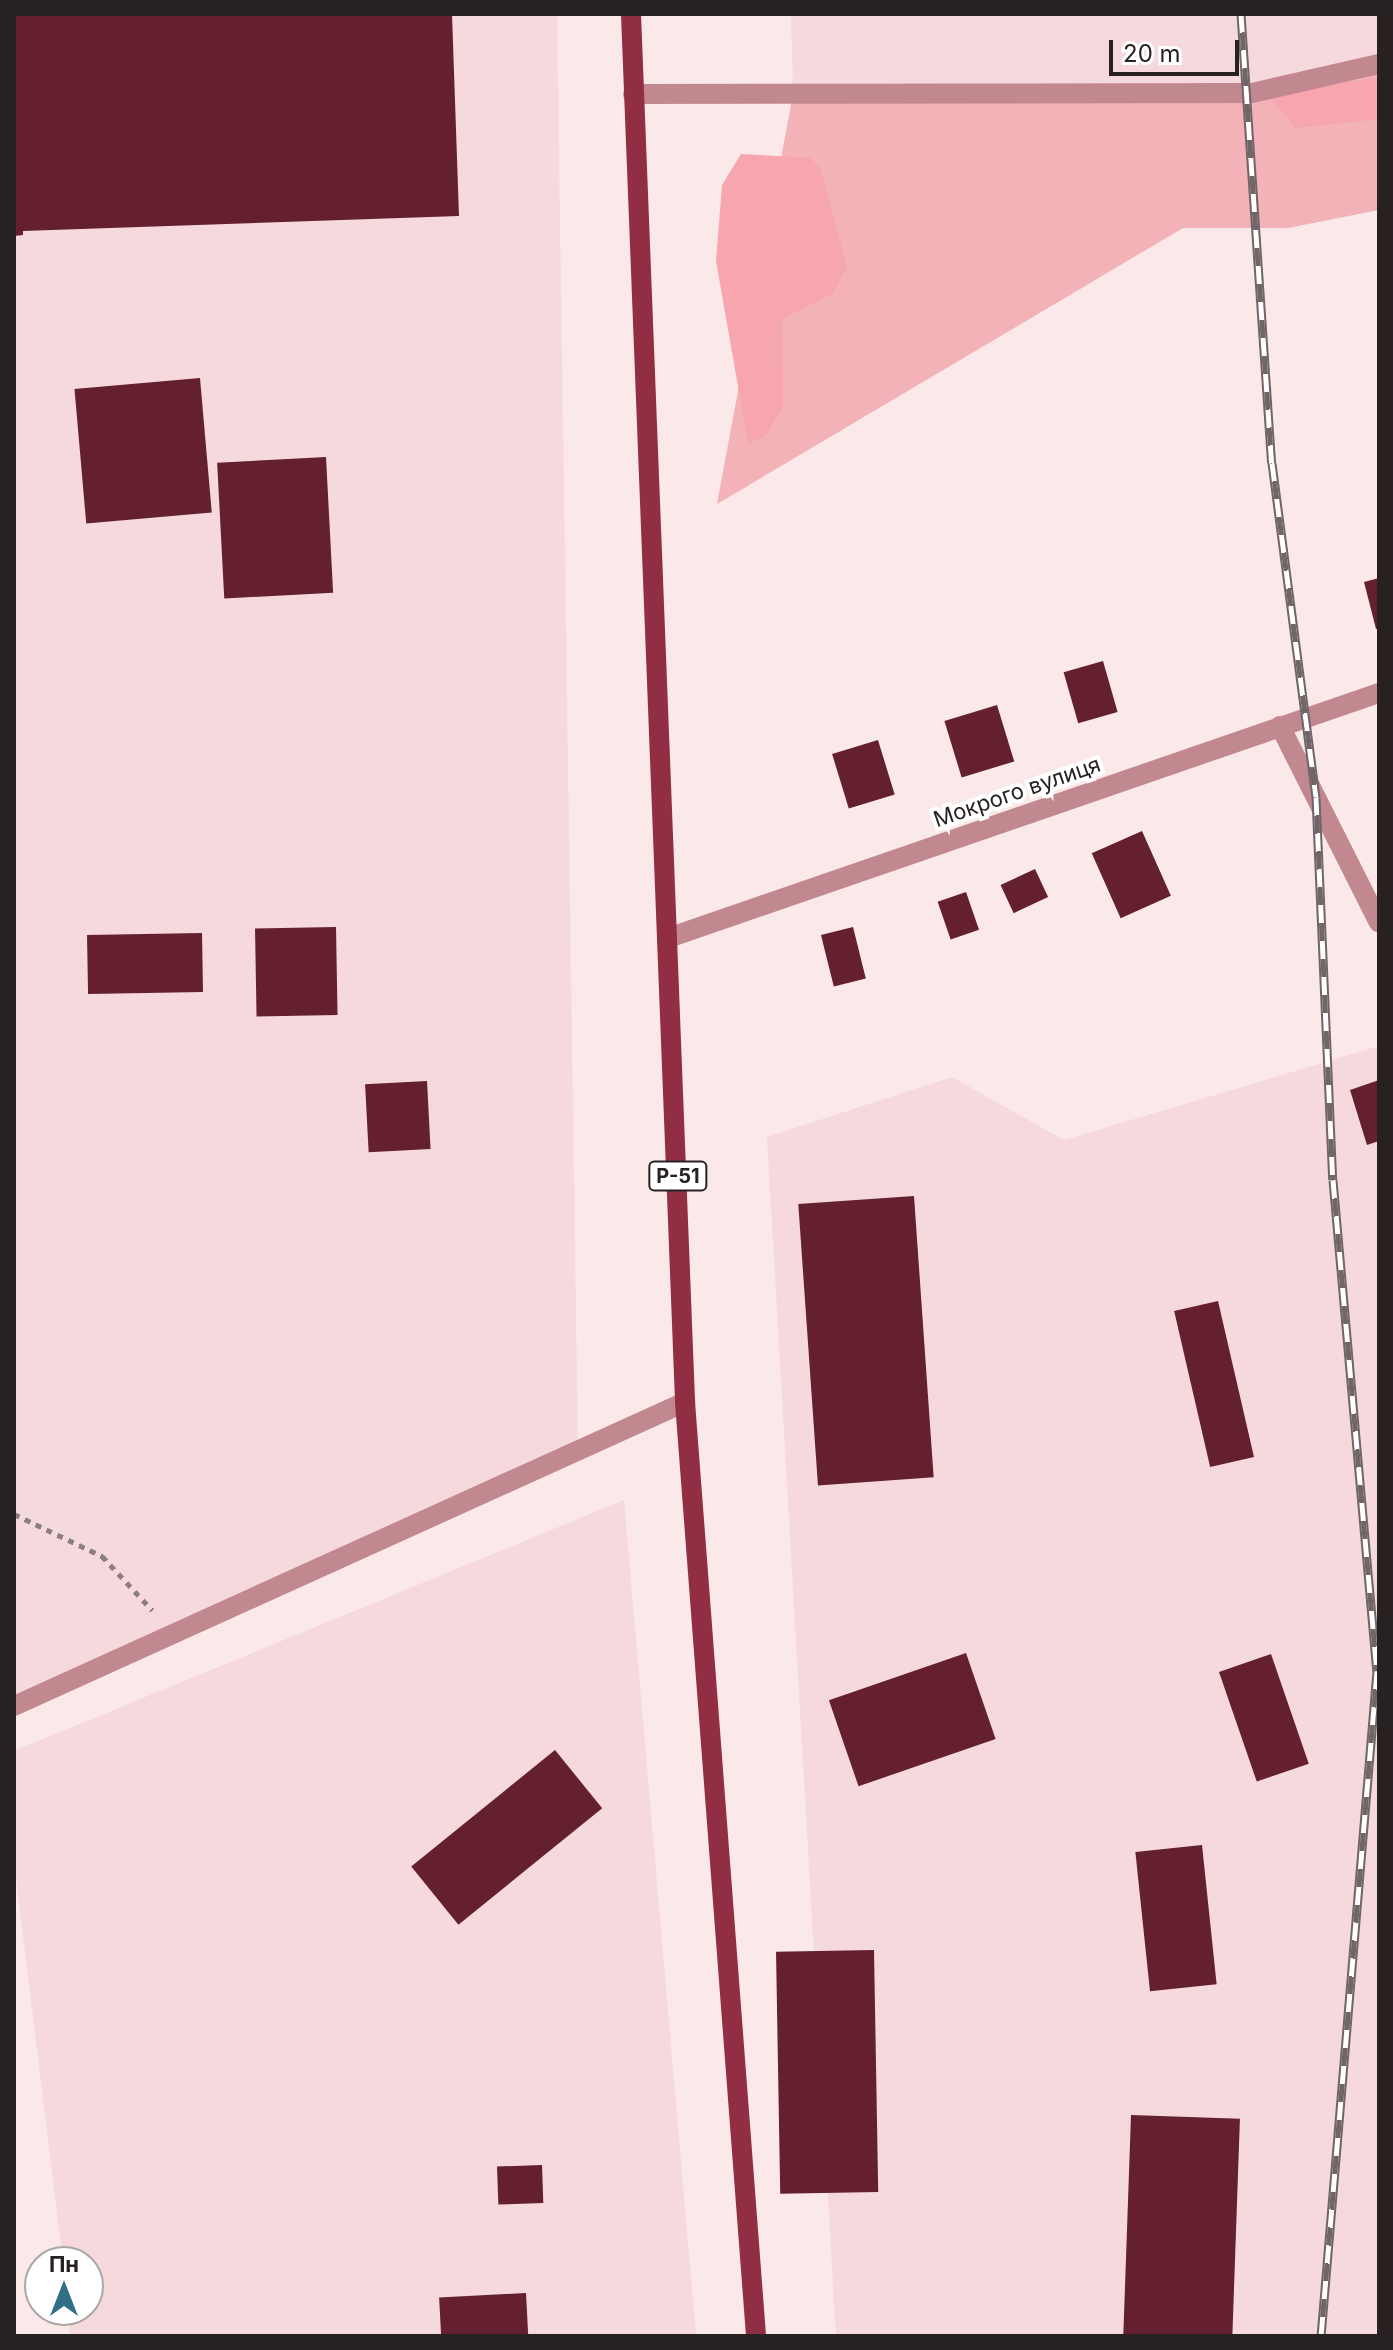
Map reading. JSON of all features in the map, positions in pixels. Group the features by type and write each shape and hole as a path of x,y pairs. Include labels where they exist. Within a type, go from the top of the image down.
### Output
{"main road":[{"name":"Р-51","path":"631,14 671,937 685,1402 756,2336"}],"street":[{"path":"633,94 1252,93 1379,64"},
{"name":"Мокрого вулиця","path":"671,937 1379,693"},
{"path":"1280,726 1379,923"},
{"path":"14,1706 685,1402"}],"path":[{"path":"14,1514 102,1556 176,1635"}],"shaded area":[{"path":"14,14 557,14 578,1451 14,1706"},
{"path":"791,14 1379,14 1379,64 1252,93 793,94"},
{"path":"1379,64 1379,210 1288,228 1183,228 717,504 793,94 1252,93"},
{"path":"1379,77 1379,119 1295,128 1269,95"},
{"path":"741,154 811,158 821,170 847,267 832,294 782,319 783,407 765,437 748,443 716,261 722,185"},
{"path":"1379,1046 1379,2336 836,2336 767,1137 952,1077 1064,1140"},
{"path":"624,1500 696,2336 70,2336 70,2326 104,2326 104,2246 61,2246 14,1862 14,1751"}],"building":[{"path":"14,14 452,14 459,216 23,231 23,235 14,236"},
{"path":"200,378 212,512 86,523 74,389"},
{"path":"326,457 333,593 224,599 217,463"},
{"path":"1379,578 1379,629 1376,629 1364,582"},
{"path":"1103,661 1118,712 1078,723 1064,672"},
{"path":"997,705 1014,761 962,778 944,721"},
{"path":"878,740 895,795 849,809 832,754"},
{"path":"1142,831 1171,896 1121,918 1092,853"},
{"path":"1035,869 1048,897 1014,913 1001,885"},
{"path":"966,892 979,930 951,940 938,902"},
{"path":"336,927 338,1015 257,1016 255,928"},
{"path":"853,927 866,978 834,986 821,935"},
{"path":"202,933 203,992 88,994 87,935"},
{"path":"1379,1080 1379,1141 1367,1145 1350,1090"},
{"path":"427,1081 431,1149 369,1152 365,1084"},
{"path":"914,1196 934,1477 818,1485 798,1204"},
{"path":"1218,1301 1254,1457 1210,1467 1174,1311"},
{"path":"966,1653 996,1739 859,1786 829,1700"},
{"path":"1271,1654 1309,1764 1257,1782 1219,1672"},
{"path":"555,1750 602,1808 458,1925 411,1866"},
{"path":"1202,1845 1217,1984 1150,1991 1135,1852"},
{"path":"874,1950 878,2192 780,2194 776,1952"},
{"path":"1131,2115 1240,2119 1232,2336 1123,2336"},
{"path":"542,2165 543,2203 498,2205 497,2167"},
{"path":"526,2293 528,2336 441,2336 439,2298"}],"railway":[{"path":"1241,14 1272,463 1316,797 1333,1180 1377,1671 1321,2336"}]}
